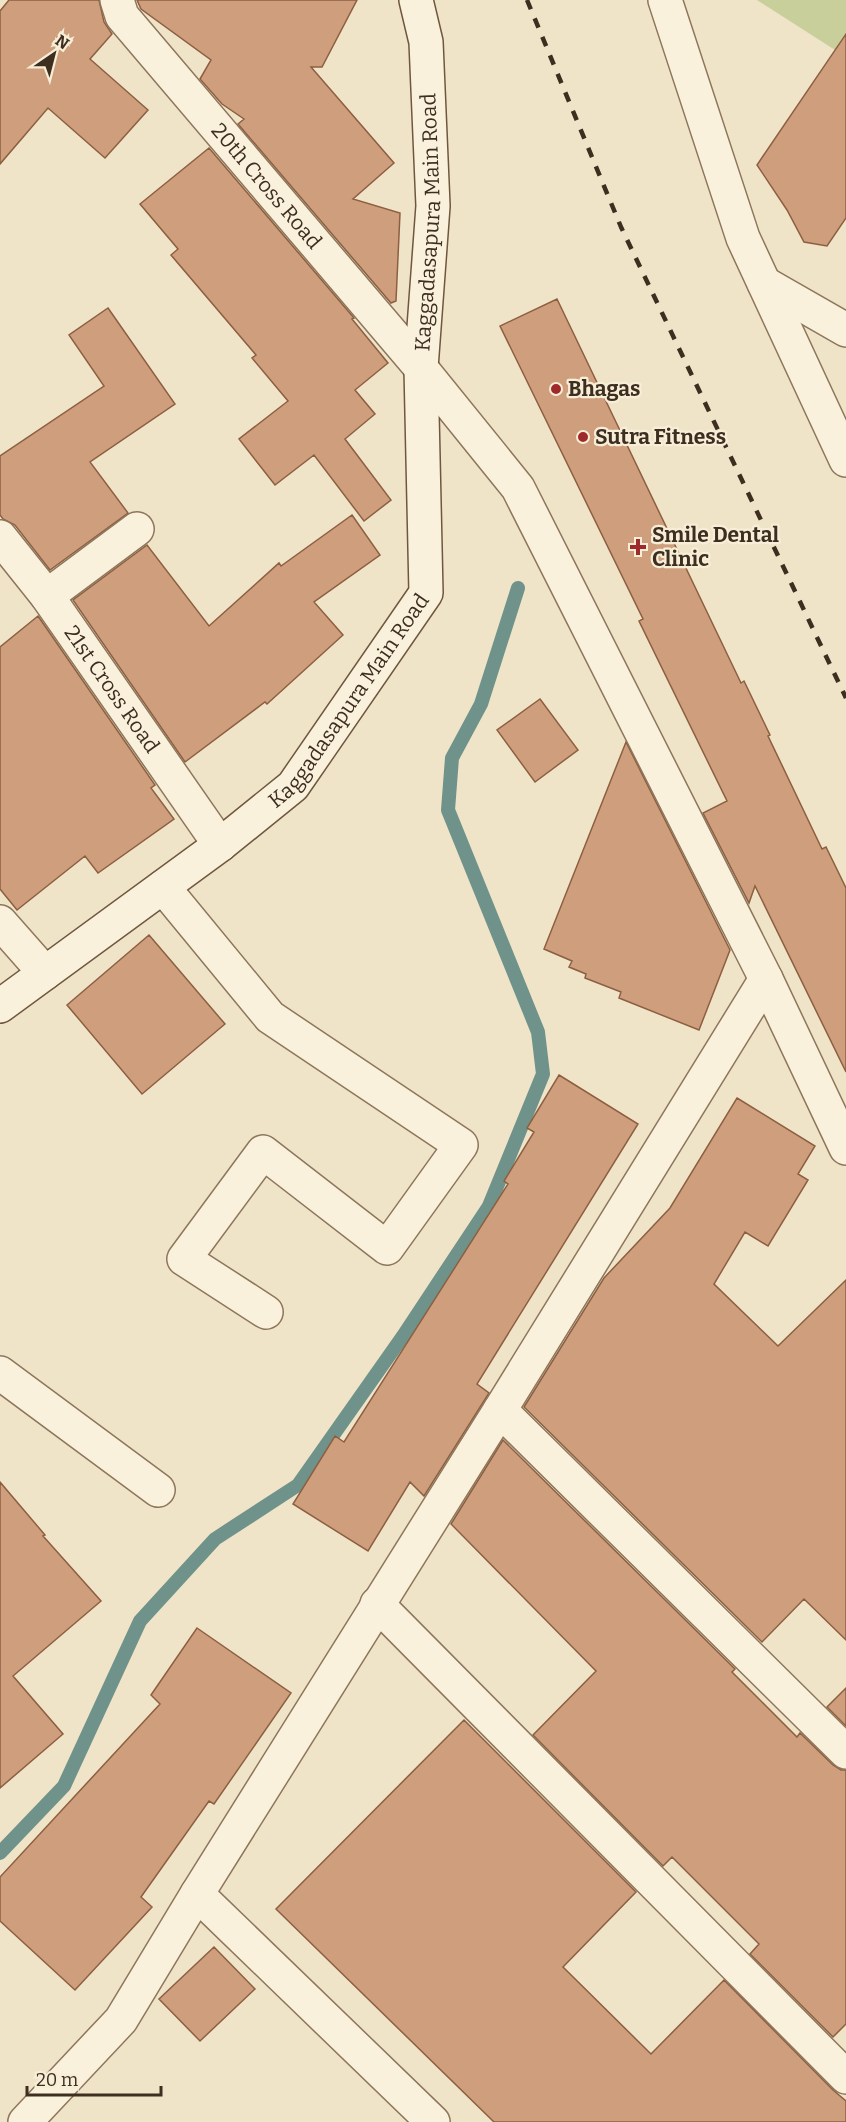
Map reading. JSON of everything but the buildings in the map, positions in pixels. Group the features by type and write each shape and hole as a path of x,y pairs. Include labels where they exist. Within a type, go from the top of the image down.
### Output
{"street":[{"name":"20th Cross Road","path":"117,0 122,16 421,368 518,488 766,978 846,1148"},
{"name":"Kaggadasapura Main Road","path":"0,1006 220,845 293,786 426,593 421,368 433,206 426,42 416,0"},
{"path":"665,0 743,238 846,460"},
{"path":"764,283 846,330"},
{"path":"48,596 137,529"},
{"name":"21st Cross Road","path":"0,537 48,596 220,845"},
{"path":"163,886 270,1017 461,1145 387,1248 263,1152 183,1259 266,1312"},
{"path":"0,922 45,973"},
{"path":"25,2122 121,2020 766,978"},
{"path":"0,1373 158,1490"},
{"path":"500,1410 846,1752"},
{"path":"378,1604 846,2077"},
{"path":"197,1894 433,2122"}],"green space":[{"path":"757,0 846,0 846,57"}],"waterway":[{"path":"0,1853 64,1786 140,1621 215,1539 298,1485 403,1336 489,1206 543,1074 538,1032 448,810 452,758 481,704 518,588"}],"railway":[{"path":"527,0 621,227 846,698"}],"place":[{"name":"Bhagas","path":"556,389"},
{"name":"Sutra Fitness","path":"583,437"},
{"name":"Smile Dental Clinic","path":"638,547"}]}
